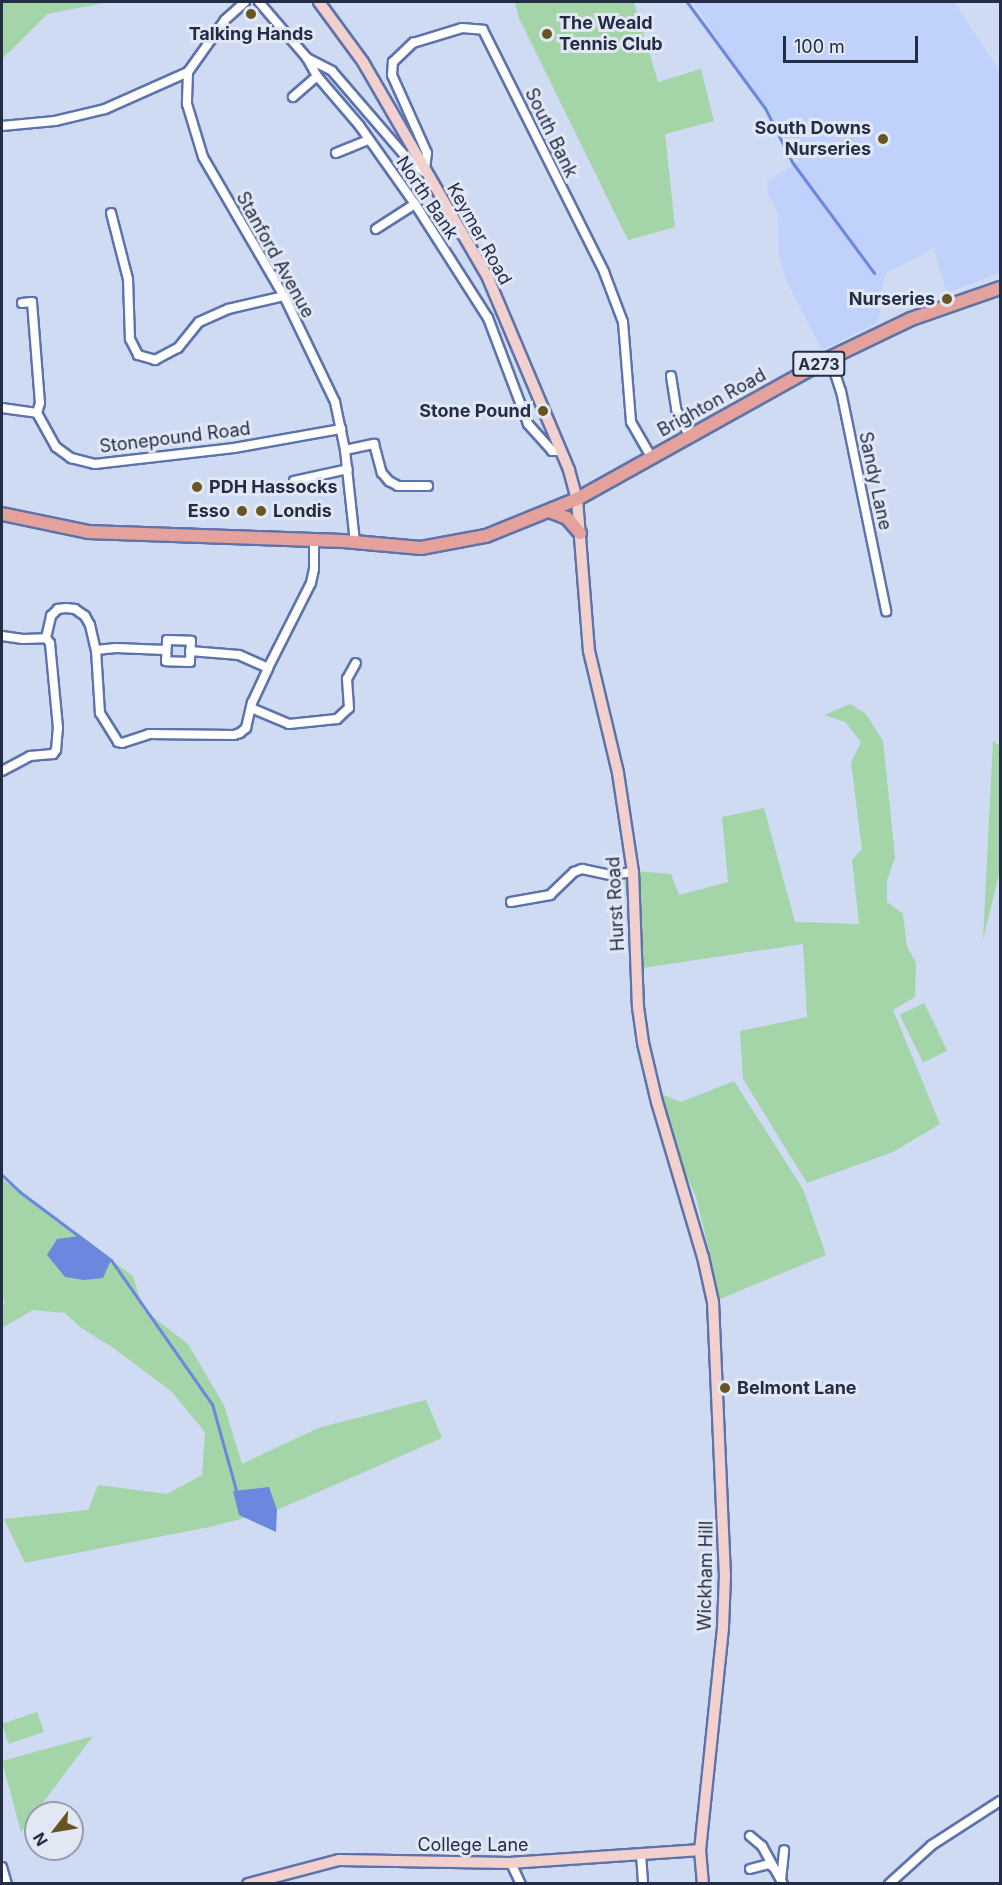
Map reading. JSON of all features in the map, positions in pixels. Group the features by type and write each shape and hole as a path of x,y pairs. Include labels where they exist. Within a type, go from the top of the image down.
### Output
{"main road":[{"name":"Keymer Road","path":"319,2 363,62 425,173 488,278 561,452 577,499"},
{"name":"Brighton Road","path":"577,499 830,358 911,319 1000,288"},
{"name":"A273","path":"2,514 88,532 355,542 421,548 486,536 577,499"},
{"name":"Hurst Road","path":"577,499 589,651 618,773 633,873 638,1007 643,1043 657,1101 704,1257 713,1302"},
{"path":"549,511 567,518 580,533"},
{"name":"Wickham Hill","path":"703,1884 700,1850 723,1628 725,1575 713,1302"},
{"name":"College Lane","path":"248,1884 339,1860 511,1863 700,1850"}],"street":[{"path":"2,126 54,121 105,109 188,72 225,20 245,2"},
{"path":"259,2 308,58 332,71 406,157 425,173"},
{"name":"South Bank","path":"425,173 427,153 392,75 393,62 413,43 462,28 483,30 604,272 623,322 631,422 651,456"},
{"name":"North Bank","path":"308,58 317,76 368,140 414,204 488,318 528,424 552,451 561,452"},
{"name":"Stanford Avenue","path":"188,72 188,104 203,156 284,296 335,402 348,469 355,542"},
{"path":"293,98 317,76"},
{"path":"336,153 368,140"},
{"path":"375,229 414,204"},
{"path":"111,213 128,279 130,339 138,355 155,360 178,348 199,322 228,309 284,296"},
{"path":"2,408 37,413 40,403 32,302 22,303"},
{"name":"Sandy Lane","path":"830,358 841,391 886,611"},
{"path":"671,376 676,409 689,436"},
{"name":"Stonepound Road","path":"37,413 56,447 71,458 95,464 234,448 341,429"},
{"path":"345,450 374,444 382,472 389,481 398,486 428,486"},
{"path":"294,481 348,469"},
{"path":"46,638 51,616 58,609 75,609 85,616 90,625 96,650 100,713 112,738 118,742 122,743 149,734 234,735 246,728 251,708 268,668 310,583 314,569 314,541"},
{"path":"2,636 23,639 46,638"},
{"path":"2,771 30,756 53,753 56,750 58,728 50,643 46,638"},
{"path":"167,640 191,641 190,651 190,662 166,661 167,640"},
{"path":"96,650 116,648 166,650"},
{"path":"190,651 239,655 268,668"},
{"path":"251,708 289,724 337,719 349,708 347,678 356,663"},
{"path":"511,902 550,895 574,872 582,869 611,875 633,873"},
{"path":"889,1884 932,1845 1000,1801"},
{"path":"750,1836 762,1846 782,1882"},
{"path":"782,1882 784,1850"},
{"path":"640,1854 643,1884"},
{"path":"511,1863 521,1884"},
{"path":"750,1869 769,1864 773,1867"},
{"path":"2,1867 7,1884"}],"shaded area":[{"name":"South Downs Nurseries","path":"693,2 954,2 1000,71 1000,273 947,293 934,248 885,274 878,322 822,350 788,284 779,257 778,214 768,193 767,182 799,161"}],"green space":[{"path":"2,2 109,2 47,14 2,59"},
{"path":"515,2 634,2 658,82 701,69 714,121 665,134 675,227 628,240 519,18"},
{"path":"850,704 866,714 883,741 895,857 887,881 887,902 903,914 907,947 916,963 915,997 893,1010 940,1124 893,1152 807,1183 743,1079 740,1031 807,1017 803,944 636,969 623,870 671,874 679,895 728,882 722,817 764,808 795,922 859,924 852,860 862,849 851,763 861,742 845,722 824,715"},
{"path":"993,741 1000,746 1000,870 983,940"},
{"path":"924,1003 947,1051 923,1062 900,1015"},
{"path":"734,1081 803,1189 826,1255 713,1302 703,1257 710,1254 696,1197 676,1152 657,1092 681,1102"},
{"path":"2,1179 133,1276 143,1309 188,1344 224,1405 242,1464 318,1428 426,1400 442,1438 277,1510 209,1527 25,1563 4,1519 88,1510 98,1485 167,1494 202,1475 205,1432 171,1391 112,1347 80,1327 65,1313 33,1310 2,1328 2,1305 5,1303 2,1293"},
{"path":"37,1712 44,1732 9,1744 2,1724"},
{"path":"93,1736 44,1801 24,1801 24,1828 21,1832 2,1761"}],"water":[{"path":"79,1236 111,1260 103,1278 84,1280 65,1277 47,1255 57,1239"},
{"path":"269,1487 277,1510 276,1532 239,1515 233,1491"}],"waterway":[{"path":"687,2 765,108 792,162 874,273"},
{"path":"2,1175 20,1192 111,1260 212,1404 236,1490"}],"place":[{"name":"Talking Hands","path":"251,14"},
{"name":"The Weald Tennis Club","path":"547,34"},
{"name":"South Downs Nurseries","path":"883,139"},
{"name":"Nurseries","path":"947,299"},
{"name":"Stone Pound","path":"543,411"},
{"name":"PDH Hassocks","path":"197,487"},
{"name":"Esso","path":"242,511"},
{"name":"Londis","path":"261,511"},
{"name":"Belmont Lane","path":"725,1388"}]}
